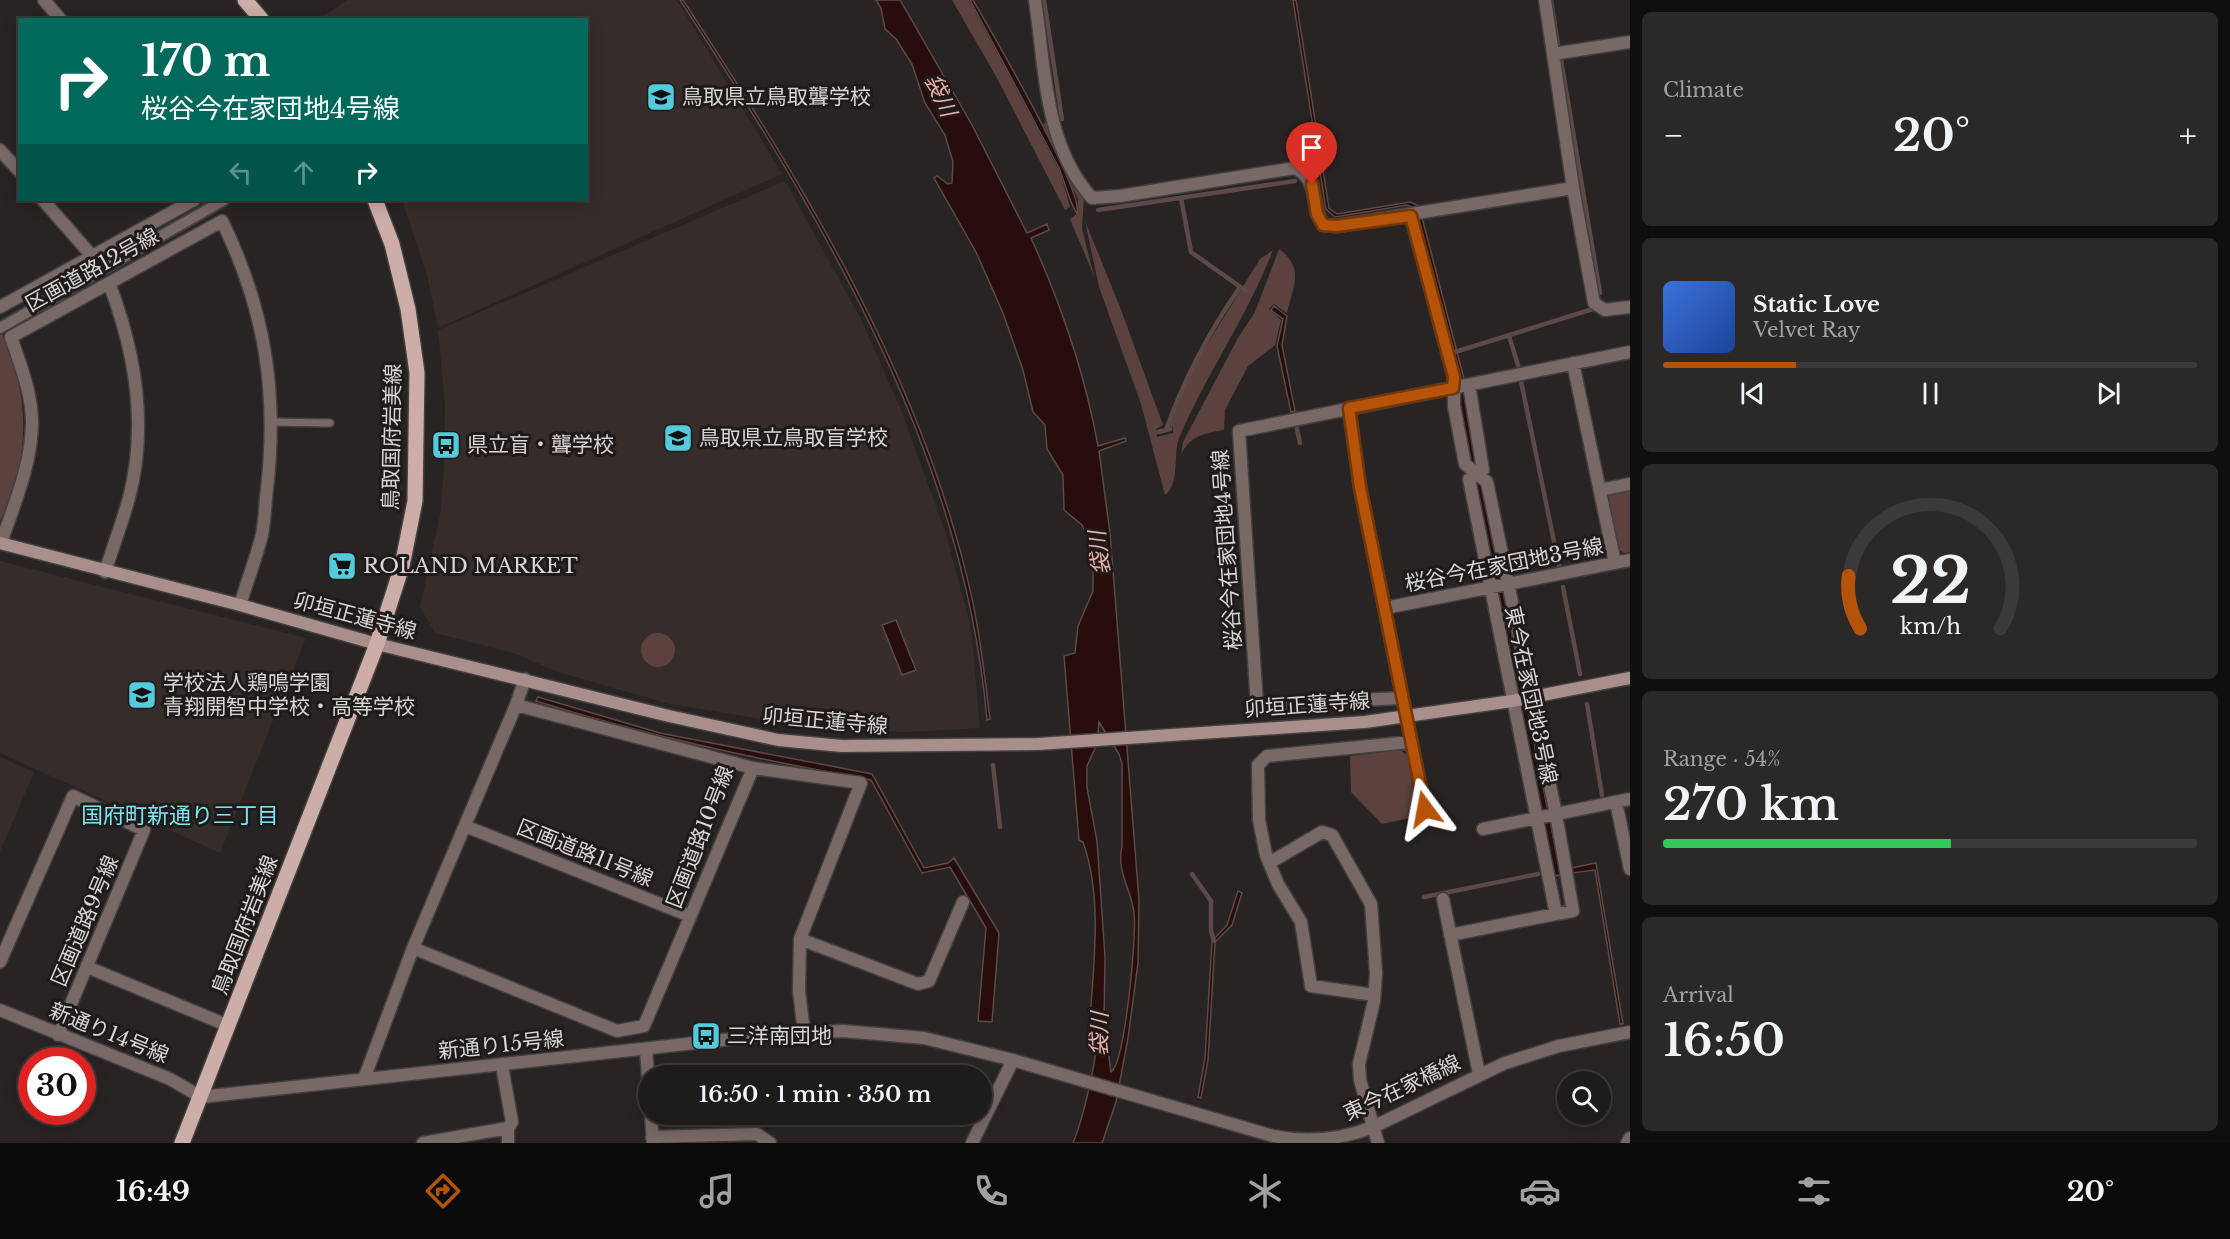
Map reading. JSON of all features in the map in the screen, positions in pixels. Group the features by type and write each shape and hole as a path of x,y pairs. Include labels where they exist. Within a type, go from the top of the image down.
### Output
{"main road":[{"path":"245,0 260,18"},
{"name":"鳥取国府岩美線","path":"182,1143 376,644 402,566 415,501 417,373 408,309 398,266 375,201"},
{"name":"卯垣正蓮寺線","path":"1,543 105,572 240,605 376,644 778,740 854,747 1038,744 1404,718 1512,701 1630,678"}],"street":[{"path":"44,0 59,18"},
{"path":"1035,0 1055,130 1072,174 1092,198 1120,196 1295,168 1306,173 1312,184 1317,214 1323,225 1336,226 1411,216 1573,188"},
{"path":"1545,0 1573,188 1594,303 1605,310 1630,307"},
{"path":"1553,54 1630,42"},
{"path":"0,150 18,170"},
{"path":"44,201 92,256"},
{"path":"0,307 192,201"},
{"path":"0,328 222,201"},
{"path":"1411,216 1454,377 1453,388 1466,464 1486,482 1556,814 1573,911 1450,934"},
{"name":"区画道路12号線","path":"1,543 28,457 32,421 26,384 11,337 222,221 246,276 262,335 272,399 271,422"},
{"path":"105,572 129,496 138,438 137,386 126,336 109,283"},
{"name":"桜谷今在家団地4号線","path":"1401,698 1257,705 1239,431 1630,352"},
{"path":"1573,363 1615,563"},
{"name":"東今在家団地3号線","path":"1468,385 1484,470 1469,479 1489,589 1556,914"},
{"path":"1349,408 1360,487 1385,608 1404,718 1425,809"},
{"path":"240,605 262,533 271,422"},
{"path":"1600,490 1630,484"},
{"name":"桜谷今在家団地3号線","path":"1385,608 1630,560"},
{"path":"364,1079 413,948 525,679"},
{"name":"区画道路10号線","path":"413,948 617,1031 644,1026 753,768 516,705"},
{"path":"1374,995 1311,986 1301,922 1278,884 1269,863 1259,820 1258,765 1267,756 1410,742"},
{"path":"753,768 861,783 800,939 799,991 804,1032 843,1031 924,1038 1018,1062 972,1143"},
{"name":"区画道路9号線","path":"0,962 73,796 144,830 58,1035"},
{"path":"1484,830 1630,800"},
{"path":"1616,802 1630,869"},
{"name":"区画道路11号線","path":"465,826 690,916"},
{"path":"1269,863 1322,832 1332,835 1371,904 1376,973 1374,995 1359,1064 1360,1080 1378,1143"},
{"path":"1443,899 1479,1074"},
{"path":"800,939 918,984 929,981 963,902"},
{"path":"87,967 229,1026"},
{"name":"新通り14号線","path":"0,1010 170,1079 201,1096"},
{"name":"新通り15号線","path":"201,1096 501,1066 804,1032"},
{"name":"東今在家橋線","path":"1018,1062 1296,1141 1352,1135 1373,1127 1479,1074 1559,1046 1630,1032"},
{"path":"646,1049 647,1065"},
{"path":"501,1066 512,1122 508,1128 508,1143"},
{"path":"651,1125 652,1140 757,1134 770,1143"},
{"path":"423,1143 508,1128"},
{"path":"1627,1143 1630,1137"}],"lane":[{"path":"271,422 330,423"}],"shaded area":[{"name":"鳥取県立鳥取聾学校","path":"347,0 677,0 782,174 438,328 427,275 402,201 588,201 588,18 320,18"},
{"path":"952,0 969,0 1060,172 1070,207 1065,210 997,78"},
{"path":"1049,122 1065,170 1084,197 1082,229 1094,276 1070,219 1077,214 1078,199 1043,124"},
{"name":"鳥取県立鳥取盲学校","path":"785,181 860,317 900,407 946,534 971,628 980,728 908,732 834,731 669,704 555,671 517,654 435,633 420,607 440,515 444,470 445,404 438,330"},
{"path":"1085,221 1120,307 1163,425 1156,429 1157,437 1173,433 1173,427 1169,426 1193,367 1260,259 1273,250 1252,298 1179,438 1173,484 1165,495 1141,404 1099,287"},
{"path":"1279,249 1292,263 1295,278 1287,313 1274,304 1269,309 1281,320 1275,345 1248,366 1225,410 1224,430 1204,434 1193,440 1181,455 1183,442 1238,338 1255,312"},
{"path":"0,329 17,376 22,400 23,425 18,474 0,521"},
{"path":"1630,489 1630,552 1624,553 1618,549 1607,493"},
{"name":"学校法人鶏鳴学園 青翔開智中学校・高等学校","path":"0,561 306,638 220,853 0,753"},
{"path":"658,633 670,638 675,650 670,662 658,667 646,662 641,650 646,638"},
{"path":"1400,750 1407,755 1419,816 1382,824 1351,792 1350,756"},
{"path":"0,757 34,772 0,852"}],"water":[{"path":"680,0 683,0 729,70 816,214 856,288 892,364 925,442 952,521 976,617 990,719 987,720 973,622 949,526 917,433 878,342 834,254 785,167"},
{"name":"袋川","path":"876,0 900,0 972,125 1027,233 1047,224 1049,230 1031,238 1071,340 1093,419 1098,446 1125,438 1126,441 1099,451 1110,533 1139,900 1138,963 1128,1038 1116,1102 1102,1143 1073,1143 1091,1081 1096,1046 1091,1010 1095,923 1089,861 1083,842 1079,840 1064,656 1075,653 1078,626 1093,591 1091,543 1082,525 1064,510 1063,475 1047,449 1045,425 1033,412 1023,370 1003,313 976,252 934,178 937,176 948,184 952,183 953,162 945,135 925,103 912,64 896,39 885,29 881,8","holes":["1099,722 1119,754 1122,764 1121,864 1134,913 1134,926 1132,971 1125,1024 1121,1046 1111,1072 1104,1021 1105,957 1097,841 1087,788 1087,766 1097,744"]},
{"path":"970,0 973,0 997,42 1052,144 1075,199 1077,213 1059,168"},
{"path":"1293,0 1296,0 1329,208 1337,214 1410,202 1419,206 1463,375 1490,527 1561,875 1553,876 1459,408 1454,353 1418,224 1417,209 1407,205 1335,217 1326,209"},
{"path":"1274,306 1287,316 1282,345 1295,411 1291,412 1277,346 1283,319 1271,310"},
{"path":"896,620 916,670 902,675 882,625"},
{"path":"538,697 660,733 872,774 924,868 948,863 954,858 999,933 992,1022 978,1021 986,928 950,867 922,873 871,780 661,736 536,701"},
{"path":"1596,863 1623,1024 1620,1024 1595,870 1572,873 1571,868"},
{"path":"1238,891 1242,893 1232,925 1215,942 1208,1060 1201,1098 1198,1097 1205,1058 1212,941 1227,925"}],"waterway":[{"path":"1044,0 1062,119"},
{"path":"1551,0 1558,45"},
{"path":"1561,60 1600,293"},
{"path":"1098,210 1295,181"},
{"path":"1181,198 1191,252 1246,291"},
{"path":"1166,430 1198,356 1240,287"},
{"path":"1455,352 1593,309"},
{"path":"1509,336 1518,365"},
{"path":"1521,381 1559,566"},
{"path":"1158,432 1170,429"},
{"path":"1297,429 1300,443"},
{"path":"1563,587 1580,674"},
{"path":"1587,704 1602,795"},
{"path":"993,765 1000,827"},
{"path":"1192,874 1211,901 1211,931 1214,941"},
{"path":"1424,897 1538,874"}],"place":[{"name":"鳥取県立鳥取聾学校","path":"661,97"},
{"name":"鳥取県立鳥取盲学校","path":"678,438"},
{"name":"県立盲・聾学校","path":"446,445"},
{"name":"ROLAND MARKET","path":"342,566"},
{"name":"学校法人鶏鳴学園 青翔開智中学校・高等学校","path":"142,695"},
{"name":"三洋南団地","path":"706,1036"}],"district":[{"name":"国府町新通り三丁目","path":"180,815"}],"route":[{"path":"1312,184 1317,214 1323,225 1336,226 1411,216 1454,377 1453,388 1349,408 1360,487 1385,608 1404,718 1425,809"}]}
